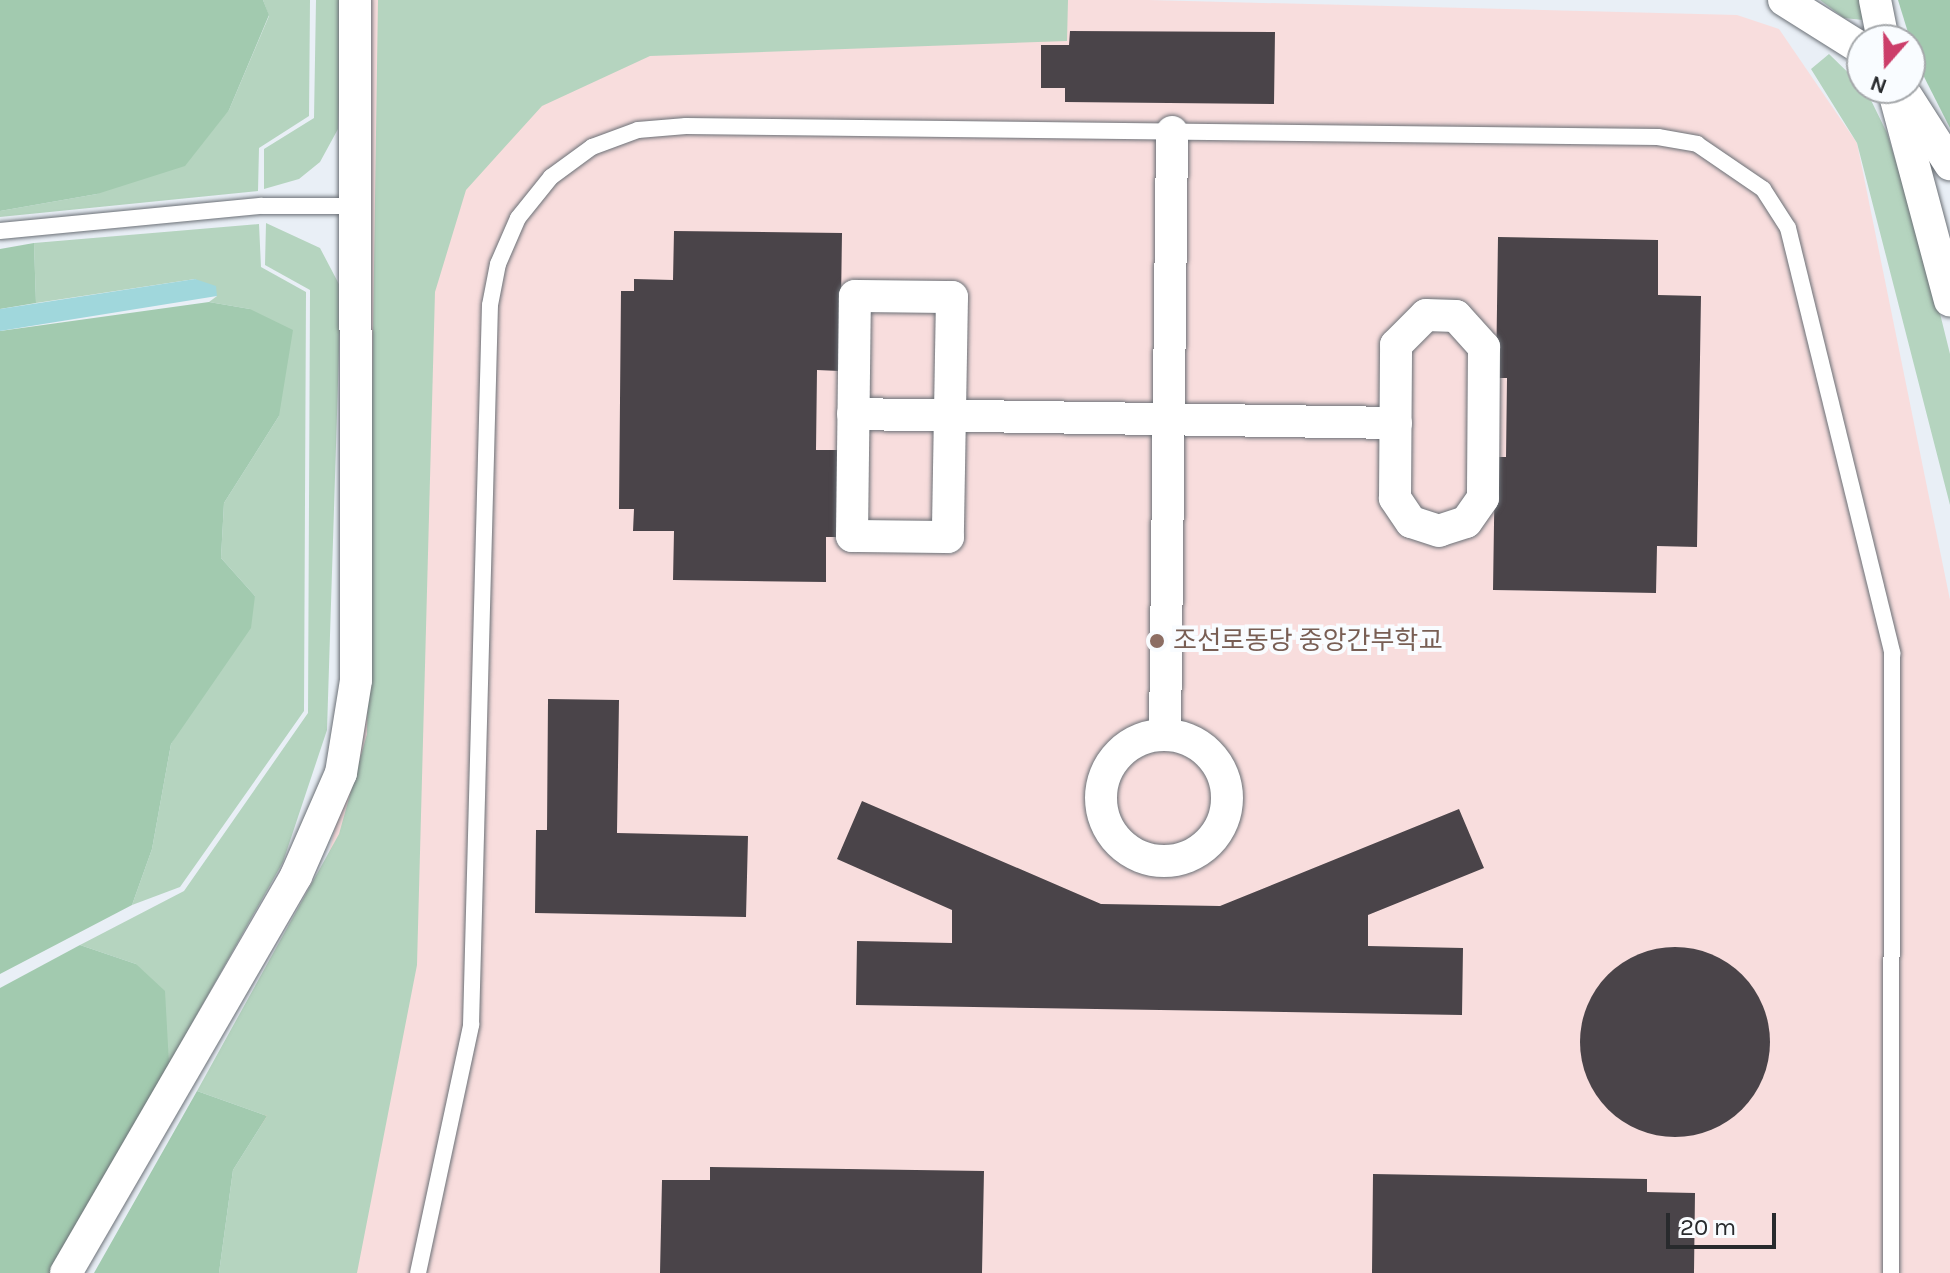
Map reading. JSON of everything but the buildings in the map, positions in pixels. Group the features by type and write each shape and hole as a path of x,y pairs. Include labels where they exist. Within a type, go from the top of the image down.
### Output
{"street":[{"path":"66,1273 296,876 341,773 356,680 355,0"},
{"path":"1784,0 1846,39"},
{"path":"1875,0 1880,24"},
{"path":"1897,104 1950,300"},
{"path":"1911,104 1950,164"},
{"path":"1165,735 1172,132"},
{"path":"855,296 952,297 948,537 852,536 853,414 855,296"},
{"path":"1441,313 1468,323 1484,347 1483,498 1466,522 1424,529 1401,511 1396,423 1396,345 1403,332 1441,313"},
{"path":"853,414 1396,423"},
{"path":"1165,735 1197,744 1213,757 1227,795 1215,835 1163,875 1123,847 1109,831 1101,790 1119,753 1165,735"}],"lane":[{"path":"418,1273 471,1025 490,305 518,218 551,177 592,147 638,130 1658,137 1697,144 1763,189 1788,228 1892,653 1891,1273"},
{"path":"0,231 262,206 353,206"}],"shaded area":[{"name":"조선로동당 중앙간부학교","path":"370,0 1149,0 1737,15 1779,29 1857,143 1950,600 1950,1273 224,1273 346,784"}],"green space":[{"path":"0,0 263,0 269,15 229,110 185,166 97,194 0,211"},
{"path":"263,0 310,0 309,116 259,148 258,191 0,217 0,211 97,194 229,110 269,16"},
{"path":"316,0 343,0 338,129 320,162 299,179 264,189 264,149 314,118"},
{"path":"378,0 1068,0 1067,41 650,56 542,106 466,190 435,292 417,965 357,1273 219,1273 233,1170 267,1116 197,1091 339,834 367,734"},
{"path":"1820,0 1861,0 1863,20 1844,18"},
{"path":"1898,0 1950,0 1950,128 1926,81 1926,24 1905,24"},
{"path":"1829,54 1846,71 1846,104 1873,104 1887,133 1928,265 1950,354 1950,505 1857,143 1811,69"},
{"path":"266,223 320,248 341,288 327,730 283,862 169,1064 136,964 80,945 184,891 308,713 310,290 265,265"},
{"path":"259,224 261,267 306,292 304,711 180,887 132,905 152,849 171,744 255,596 221,558 224,503 279,416 250,309 209,302 217,296 195,279 36,303 34,243"},
{"path":"34,243 36,303 0,309 0,249"},
{"path":"209,302 250,309 293,330 279,416 224,503 221,558 255,596 251,628 171,744 152,849 132,905 0,974 0,331"},
{"path":"80,945 136,964 165,991 169,1064 50,1273 0,1273 0,988"},
{"path":"197,1091 267,1116 233,1170 219,1273 94,1273"}],"water":[{"path":"195,279 216,286 217,296 0,331 0,309"}],"place":[{"name":"조선로동당 중앙간부학교","path":"1157,641"}]}
